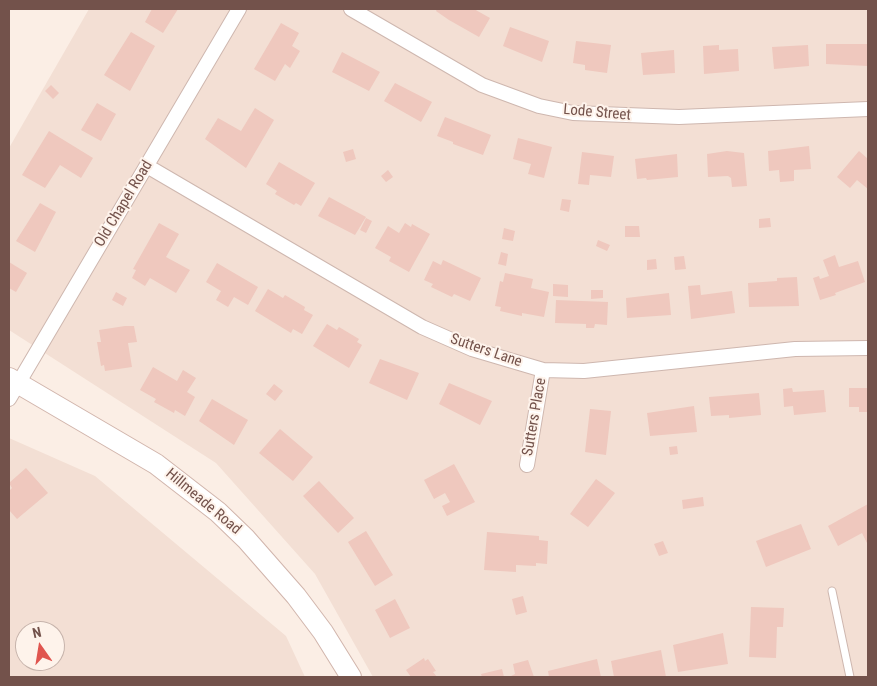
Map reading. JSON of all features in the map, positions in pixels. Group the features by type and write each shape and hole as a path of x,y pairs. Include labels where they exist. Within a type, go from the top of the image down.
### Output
{"street":[{"name":"Old Chapel Road","path":"12,387 147,166 239,9"},
{"name":"Lode Street","path":"351,9 482,85 539,106 573,113 679,117 868,109"},
{"name":"Sutters Lane","path":"147,166 422,327 472,349 543,370 577,372 796,350 868,348"},
{"name":"Sutters Place","path":"527,465 543,370"},
{"name":"Hillmeade Road","path":"12,387 156,464 218,512 246,539 296,596 323,632 351,677"}],"lane":[{"path":"832,591 850,677"}],"shaded area":[{"path":"89,9 868,9 868,677 373,677 315,574 216,463 9,330 9,148"},
{"path":"9,438 95,476 286,636 305,677 9,677"}],"building":[{"path":"152,9 178,9 163,33 145,22"},
{"path":"437,9 474,9 490,18 479,37 449,20 436,11"},
{"path":"281,23 299,33 292,46 300,51 290,68 285,64 275,81 254,69"},
{"path":"510,27 549,41 542,62 503,46"},
{"path":"131,32 155,46 130,91 104,75"},
{"path":"576,41 611,45 607,73 585,70 585,65 573,63"},
{"path":"826,44 868,44 868,66 826,64"},
{"path":"719,45 719,50 738,49 739,71 704,74 703,46"},
{"path":"808,45 809,66 774,69 772,47"},
{"path":"674,50 675,73 643,75 641,53"},
{"path":"342,52 380,72 369,91 332,72"},
{"path":"395,83 432,102 421,122 384,101"},
{"path":"51,85 59,93 53,99 45,91"},
{"path":"97,103 116,114 101,141 81,130"},
{"path":"255,108 274,120 246,168 205,139 218,118 241,131"},
{"path":"445,117 491,135 483,155 437,136"},
{"path":"49,131 93,158 81,178 60,165 45,188 22,175"},
{"path":"518,138 552,147 544,178 528,174 531,164 513,159"},
{"path":"809,146 811,169 794,170 794,181 780,182 779,170 769,171 768,151"},
{"path":"353,149 356,159 346,162 343,152"},
{"path":"727,151 744,153 747,186 732,187 731,178 728,176 708,177 707,154"},
{"path":"859,151 868,159 868,189 857,180 850,188 837,177"},
{"path":"582,152 614,156 611,177 590,175 589,185 578,184"},
{"path":"677,154 678,177 637,179 635,159"},
{"path":"279,162 315,183 301,206 296,203 294,205 275,194 277,191 266,184"},
{"path":"388,170 393,177 386,182 381,176"},
{"path":"329,197 366,217 355,235 318,216"},
{"path":"562,199 571,200 569,212 560,210"},
{"path":"40,203 56,212 35,252 16,241"},
{"path":"366,218 372,221 366,233 360,230"},
{"path":"770,218 771,227 759,228 759,219"},
{"path":"159,223 179,234 166,257 190,270 176,293 150,278 145,286 132,278 136,270 133,269"},
{"path":"405,223 411,227 412,224 430,234 409,272 389,261 391,257 375,248 388,226 399,233"},
{"path":"625,226 639,226 640,237 625,237"},
{"path":"504,228 515,231 513,241 502,239"},
{"path":"598,240 610,245 607,251 596,246"},
{"path":"501,252 508,254 506,266 498,264"},
{"path":"835,255 839,267 858,261 865,282 820,300 813,278 819,276 820,279 829,276 823,260"},
{"path":"684,256 686,269 675,270 674,257"},
{"path":"656,259 657,269 647,270 647,260"},
{"path":"443,260 481,278 470,301 454,294 452,297 431,287 433,284 424,280 433,261 441,265"},
{"path":"9,262 27,273 16,292 9,288"},
{"path":"217,263 258,287 248,305 234,297 228,307 216,300 221,291 206,282"},
{"path":"505,273 533,279 531,288 549,292 544,317 522,313 522,316 500,311 501,307 495,306 500,281 503,282"},
{"path":"797,277 799,306 749,307 748,283 777,281 777,278"},
{"path":"553,284 568,285 568,297 553,296"},
{"path":"700,285 701,295 732,291 735,313 691,319 688,286"},
{"path":"268,289 283,298 285,295 305,307 304,310 313,315 302,334 293,329 291,333 255,311"},
{"path":"591,290 603,290 603,298 591,299"},
{"path":"116,292 127,298 123,306 112,300"},
{"path":"669,293 671,315 627,318 626,298"},
{"path":"556,300 608,302 607,325 595,324 594,328 586,328 586,324 555,323"},
{"path":"327,324 337,330 339,327 359,339 357,342 362,345 349,368 313,346"},
{"path":"134,326 137,342 128,343 132,367 105,371 104,365 101,366 97,342 101,342 99,330"},
{"path":"380,359 419,373 407,400 369,383"},
{"path":"153,367 177,381 183,370 196,378 187,392 195,397 185,416 175,410 174,413 154,402 156,399 140,390"},
{"path":"449,383 492,401 480,425 439,404"},
{"path":"274,384 283,391 275,401 266,394"},
{"path":"792,388 793,392 824,390 826,412 794,415 793,406 784,407 783,389"},
{"path":"849,388 868,388 868,412 859,412 859,407 849,407"},
{"path":"759,393 761,415 729,418 729,415 711,416 709,397"},
{"path":"212,399 248,420 234,445 199,421"},
{"path":"694,406 697,432 650,436 647,413"},
{"path":"590,409 611,411 606,455 585,452"},
{"path":"280,429 313,457 293,481 259,453"},
{"path":"677,446 678,454 670,455 669,447"},
{"path":"454,464 475,502 447,516 442,506 450,502 445,493 434,499 424,480"},
{"path":"26,468 48,493 17,519 9,510 9,491 12,488 9,483"},
{"path":"596,479 615,493 588,527 570,514"},
{"path":"319,481 354,518 338,533 303,496"},
{"path":"703,497 704,506 683,509 682,500"},
{"path":"868,504 868,545 862,533 838,546 828,526"},
{"path":"801,524 811,549 766,567 756,541"},
{"path":"366,531 393,575 375,586 348,542"},
{"path":"487,532 539,536 539,540 548,541 547,564 536,563 536,566 516,565 516,572 484,570"},
{"path":"663,541 668,553 659,556 654,544"},
{"path":"523,596 527,612 516,615 512,599"},
{"path":"395,599 410,628 390,638 375,610"},
{"path":"751,607 784,608 783,627 777,627 776,658 749,657"},
{"path":"723,633 728,664 678,672 673,645"},
{"path":"661,650 666,677 614,677 611,661"},
{"path":"424,658 425,661 428,659 436,671 433,672 437,677 411,677 406,670"},
{"path":"597,659 601,677 549,677 548,671"},
{"path":"528,660 534,677 509,677 515,674 513,664"},
{"path":"502,669 504,677 482,677 481,674"}]}
